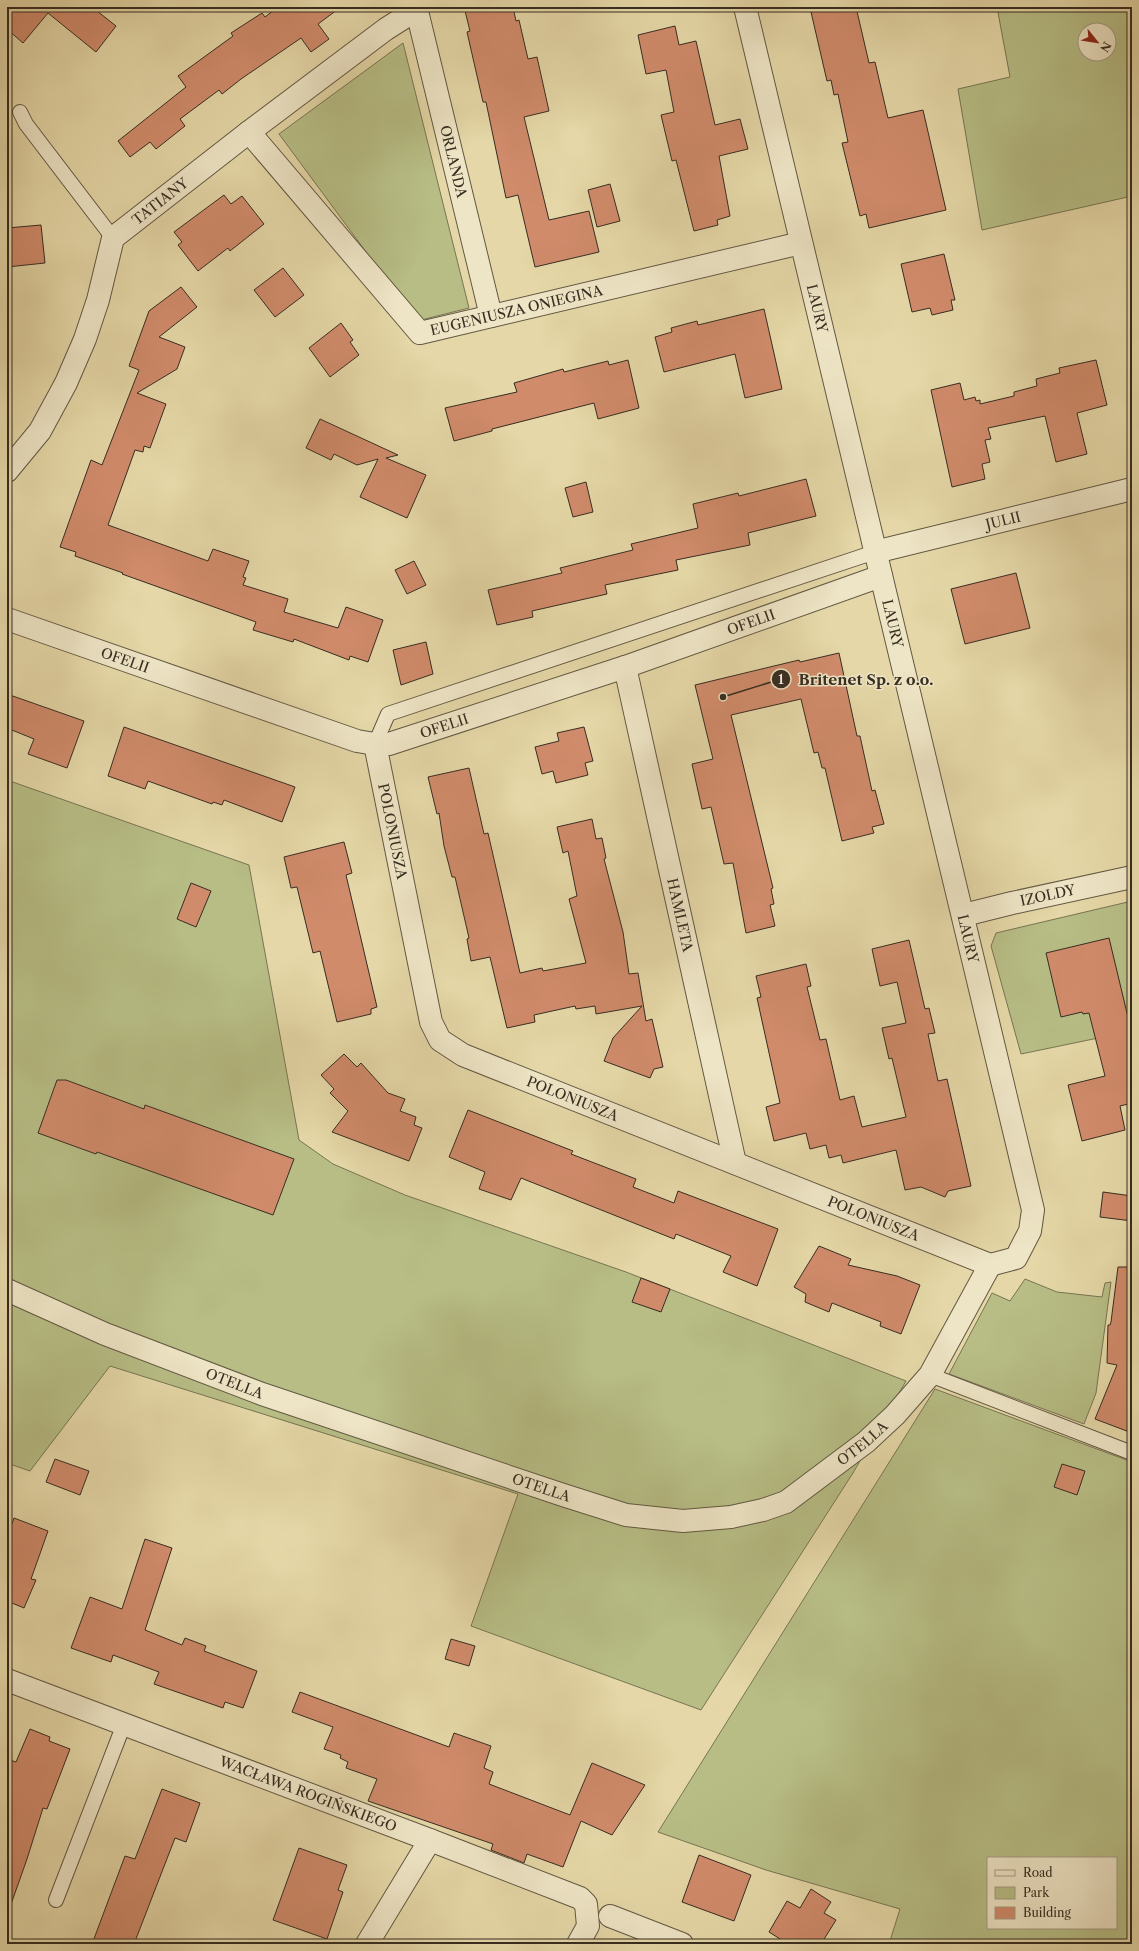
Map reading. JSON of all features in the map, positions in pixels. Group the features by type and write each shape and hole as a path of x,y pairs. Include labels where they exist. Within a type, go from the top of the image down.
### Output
{"street":[{"name":"LAURY","path":"745,7 875,552 964,915 1033,1210 1030,1231 1016,1258 990,1265"},
{"name":"TATIANY","path":"113,238 249,132 386,29 416,9"},
{"name":"ORLANDA","path":"416,9 491,316"},
{"name":"EUGENIUSZA ONIEGINA","path":"249,132 420,334 801,243"},
{"path":"7,471 40,431 66,383 85,340 98,300 113,238"},
{"name":"JULII","path":"875,552 1132,489"},
{"name":"OFELII","path":"7,619 357,741 374,744 389,744 625,667 881,576"},
{"name":"HAMLETA","path":"625,667 736,1163"},
{"name":"POLONIUSZA","path":"374,744 431,1022 440,1040 463,1055 990,1265"},
{"name":"IZOLDY","path":"964,915 1132,877"},
{"name":"OTELLA","path":"7,1290 112,1336 262,1394 626,1515 683,1521 732,1517 763,1510 786,1502 866,1442 895,1415 930,1375 990,1265"},
{"name":"WACŁAWA ROGIŃSKIEGO","path":"7,1680 580,1898 586,1904 583,1935"},
{"path":"366,1944 430,1840"},
{"path":"610,1916 682,1944"}],"lane":[{"path":"20,112 26,124 113,238"},
{"path":"374,744 388,714 875,552"},
{"path":"930,1375 1132,1453"},
{"path":"56,1900 124,1724"}],"green space":[{"path":"997,7 1132,7 1132,196 982,230 958,89 1010,77"},
{"path":"403,43 469,308 417,321 279,134"},
{"path":"7,780 249,865 299,1140 333,1164 405,1195 626,1272 906,1381 853,1473 701,1710 471,1626 518,1494 110,1366 30,1471 7,1463"},
{"path":"1132,901 1132,1031 1021,1054 991,946 996,933"},
{"path":"1025,1279 1057,1292 1102,1297 1105,1283 1111,1282 1096,1393 1084,1424 949,1374 992,1293 1010,1301"},
{"path":"935,1389 1132,1462 1132,1944 889,1944 900,1909 766,1870 658,1832"}],"building":[{"path":"7,7 92,7 116,26 96,52 48,13 23,43 7,29"},
{"path":"278,7 341,7 318,24 329,39 311,52 301,38 241,79 222,94 219,90 180,119 185,126 156,149 150,142 130,157 118,141 186,87 178,76 233,36 231,33 262,13 265,17"},
{"path":"464,7 513,7 516,21 519,20 528,59 537,57 549,111 524,117 549,220 589,211 599,252 535,267 518,195 506,198 486,102 483,102 467,32 470,31"},
{"path":"814,7 856,7 869,63 875,62 888,118 923,110 946,210 869,228 866,214 860,216 842,143 848,142 838,94 834,95 831,80 827,81 811,12 815,11"},
{"path":"675,26 679,45 696,41 715,125 740,119 748,149 719,156 730,216 717,220 718,225 694,231 676,160 672,161 661,115 674,112 666,70 646,74 638,35"},
{"path":"610,184 620,221 597,227 588,190"},
{"path":"224,195 231,204 242,196 264,224 230,251 228,248 198,271 178,245 182,242 174,232"},
{"path":"41,225 45,263 7,267 7,228"},
{"path":"944,254 955,300 951,300 953,310 932,315 930,308 912,312 901,264"},
{"path":"283,268 304,295 275,317 254,290"},
{"path":"181,287 197,307 159,337 185,347 177,369 137,393 166,404 150,448 144,446 143,452 135,450 108,525 208,561 213,549 249,561 243,577 246,578 243,585 288,599 284,612 338,628 346,607 383,620 368,662 350,656 349,660 294,639 293,642 253,630 256,622 122,574 123,573 75,556 76,552 60,547 91,460 102,465 139,370 129,366 149,311"},
{"path":"764,309 782,389 745,398 735,354 664,372 655,337 672,332 671,328 697,321 698,325"},
{"path":"341,323 353,340 350,342 359,355 330,377 309,348"},
{"path":"628,360 639,408 598,419 594,403 492,429 492,431 454,441 445,408 517,392 514,383 563,369 564,372 608,361 609,365"},
{"path":"1096,360 1107,405 1077,413 1087,454 1056,462 1045,416 988,428 991,439 985,440 990,462 982,464 985,479 952,487 931,390 960,383 964,400 975,397 976,401 980,400 980,404 1014,396 1014,392 1037,386 1036,379 1060,373 1059,368"},
{"path":"320,419 398,455 386,458 426,475 407,518 360,497 378,459 357,465 334,454 331,460 306,448"},
{"path":"806,479 816,516 748,533 750,545 676,560 678,570 605,585 607,594 532,611 533,617 497,625 488,590 562,573 560,568 633,550 631,544 698,528 693,504 738,493 739,496"},
{"path":"586,482 593,512 573,517 565,488"},
{"path":"414,561 426,585 407,594 395,570"},
{"path":"1016,573 1030,628 965,644 951,589"},
{"path":"426,642 433,674 401,685 393,650"},
{"path":"839,653 857,736 860,736 872,791 875,790 884,824 872,827 874,833 842,841 825,768 822,768 818,752 814,753 801,699 731,715 773,888 771,889 774,904 770,905 775,926 746,933 733,863 724,864 711,807 702,809 692,764 713,759 695,685 799,660 800,662"},
{"path":"7,694 84,721 67,768 28,754 34,739 7,728"},
{"path":"124,727 295,787 282,822 224,800 222,805 213,802 212,804 148,781 145,789 108,776"},
{"path":"584,727 593,761 585,763 588,775 556,783 553,771 542,774 535,747 559,741 557,733"},
{"path":"469,768 484,834 488,833 520,973 542,968 543,971 586,963 569,899 577,896 568,851 563,853 557,827 592,819 596,839 602,838 606,858 604,859 623,932 629,974 638,973 646,1021 652,1019 663,1067 654,1069 650,1078 604,1061 613,1038 642,1006 596,1014 595,1006 576,1009 575,1006 534,1015 535,1022 507,1028 490,957 471,961 467,939 469,938 455,877 452,877 444,846 439,813 437,814 428,777"},
{"path":"344,842 352,873 346,875 377,1007 371,1009 371,1014 337,1022 320,951 313,953 297,887 291,888 284,857"},
{"path":"191,883 211,891 196,927 177,919"},
{"path":"1109,938 1132,1034 1132,1103 1120,1106 1125,1130 1082,1141 1068,1085 1105,1076 1089,1013 1083,1014 1082,1012 1061,1017 1046,953"},
{"path":"909,940 925,1009 929,1008 935,1033 928,1034 938,1081 947,1079 971,1186 948,1191 945,1197 921,1187 905,1190 896,1150 843,1163 841,1155 829,1158 826,1145 810,1149 806,1133 774,1141 766,1107 780,1103 757,998 761,997 756,976 806,964 811,986 807,987 820,1040 826,1039 840,1100 854,1096 862,1127 906,1117 892,1058 889,1059 882,1028 906,1023 897,982 880,986 872,949"},
{"path":"344,1054 357,1067 361,1063 388,1093 405,1099 400,1111 416,1117 414,1125 422,1128 409,1161 332,1132 348,1111 330,1093 334,1089 321,1075"},
{"path":"57,1080 66,1080 144,1109 145,1105 294,1159 273,1215 97,1152 96,1154 38,1133"},
{"path":"468,1110 573,1151 571,1154 636,1179 633,1187 674,1203 678,1191 778,1229 757,1286 723,1272 731,1256 676,1234 674,1239 521,1178 511,1200 479,1189 485,1172 449,1157"},
{"path":"1103,1192 1132,1196 1132,1221 1100,1217"},
{"path":"819,1246 851,1259 848,1265 897,1276 920,1285 901,1334 880,1326 881,1322 832,1303 829,1312 805,1302 806,1294 794,1287"},
{"path":"1118,1267 1132,1267 1132,1433 1095,1419 1117,1365 1107,1363 1108,1325 1110,1325 1111,1322"},
{"path":"641,1278 670,1289 661,1312 632,1302"},
{"path":"55,1459 89,1471 80,1495 46,1482"},
{"path":"1062,1464 1085,1471 1077,1495 1054,1487"},
{"path":"14,1518 48,1531 31,1579 36,1580 24,1608 7,1601 7,1538"},
{"path":"145,1539 172,1548 145,1630 182,1645 185,1638 206,1646 204,1651 257,1671 243,1708 225,1702 223,1708 154,1684 159,1672 113,1655 111,1662 71,1648 90,1597 122,1609"},
{"path":"451,1639 475,1646 469,1666 445,1659"},
{"path":"300,1692 449,1747 454,1733 491,1746 484,1768 493,1772 489,1784 570,1815 592,1763 645,1785 612,1835 581,1821 563,1867 527,1854 524,1863 491,1850 493,1844 368,1801 377,1779 346,1768 348,1762 340,1758 341,1755 324,1749 333,1727 292,1712"},
{"path":"30,1729 50,1737 49,1741 70,1749 47,1809 43,1808 10,1907 7,1907 7,1759 16,1762"},
{"path":"162,1789 200,1803 186,1842 175,1838 134,1944 92,1944 125,1856 135,1859"},
{"path":"299,1848 347,1865 338,1890 343,1892 327,1939 273,1920"},
{"path":"699,1855 751,1875 734,1921 682,1902"},
{"path":"811,1889 831,1902 824,1913 836,1920 821,1944 788,1944 769,1932 787,1901 800,1908"}],"place":[{"name":"Britenet Sp. z o.o.","path":"723,697"}]}
